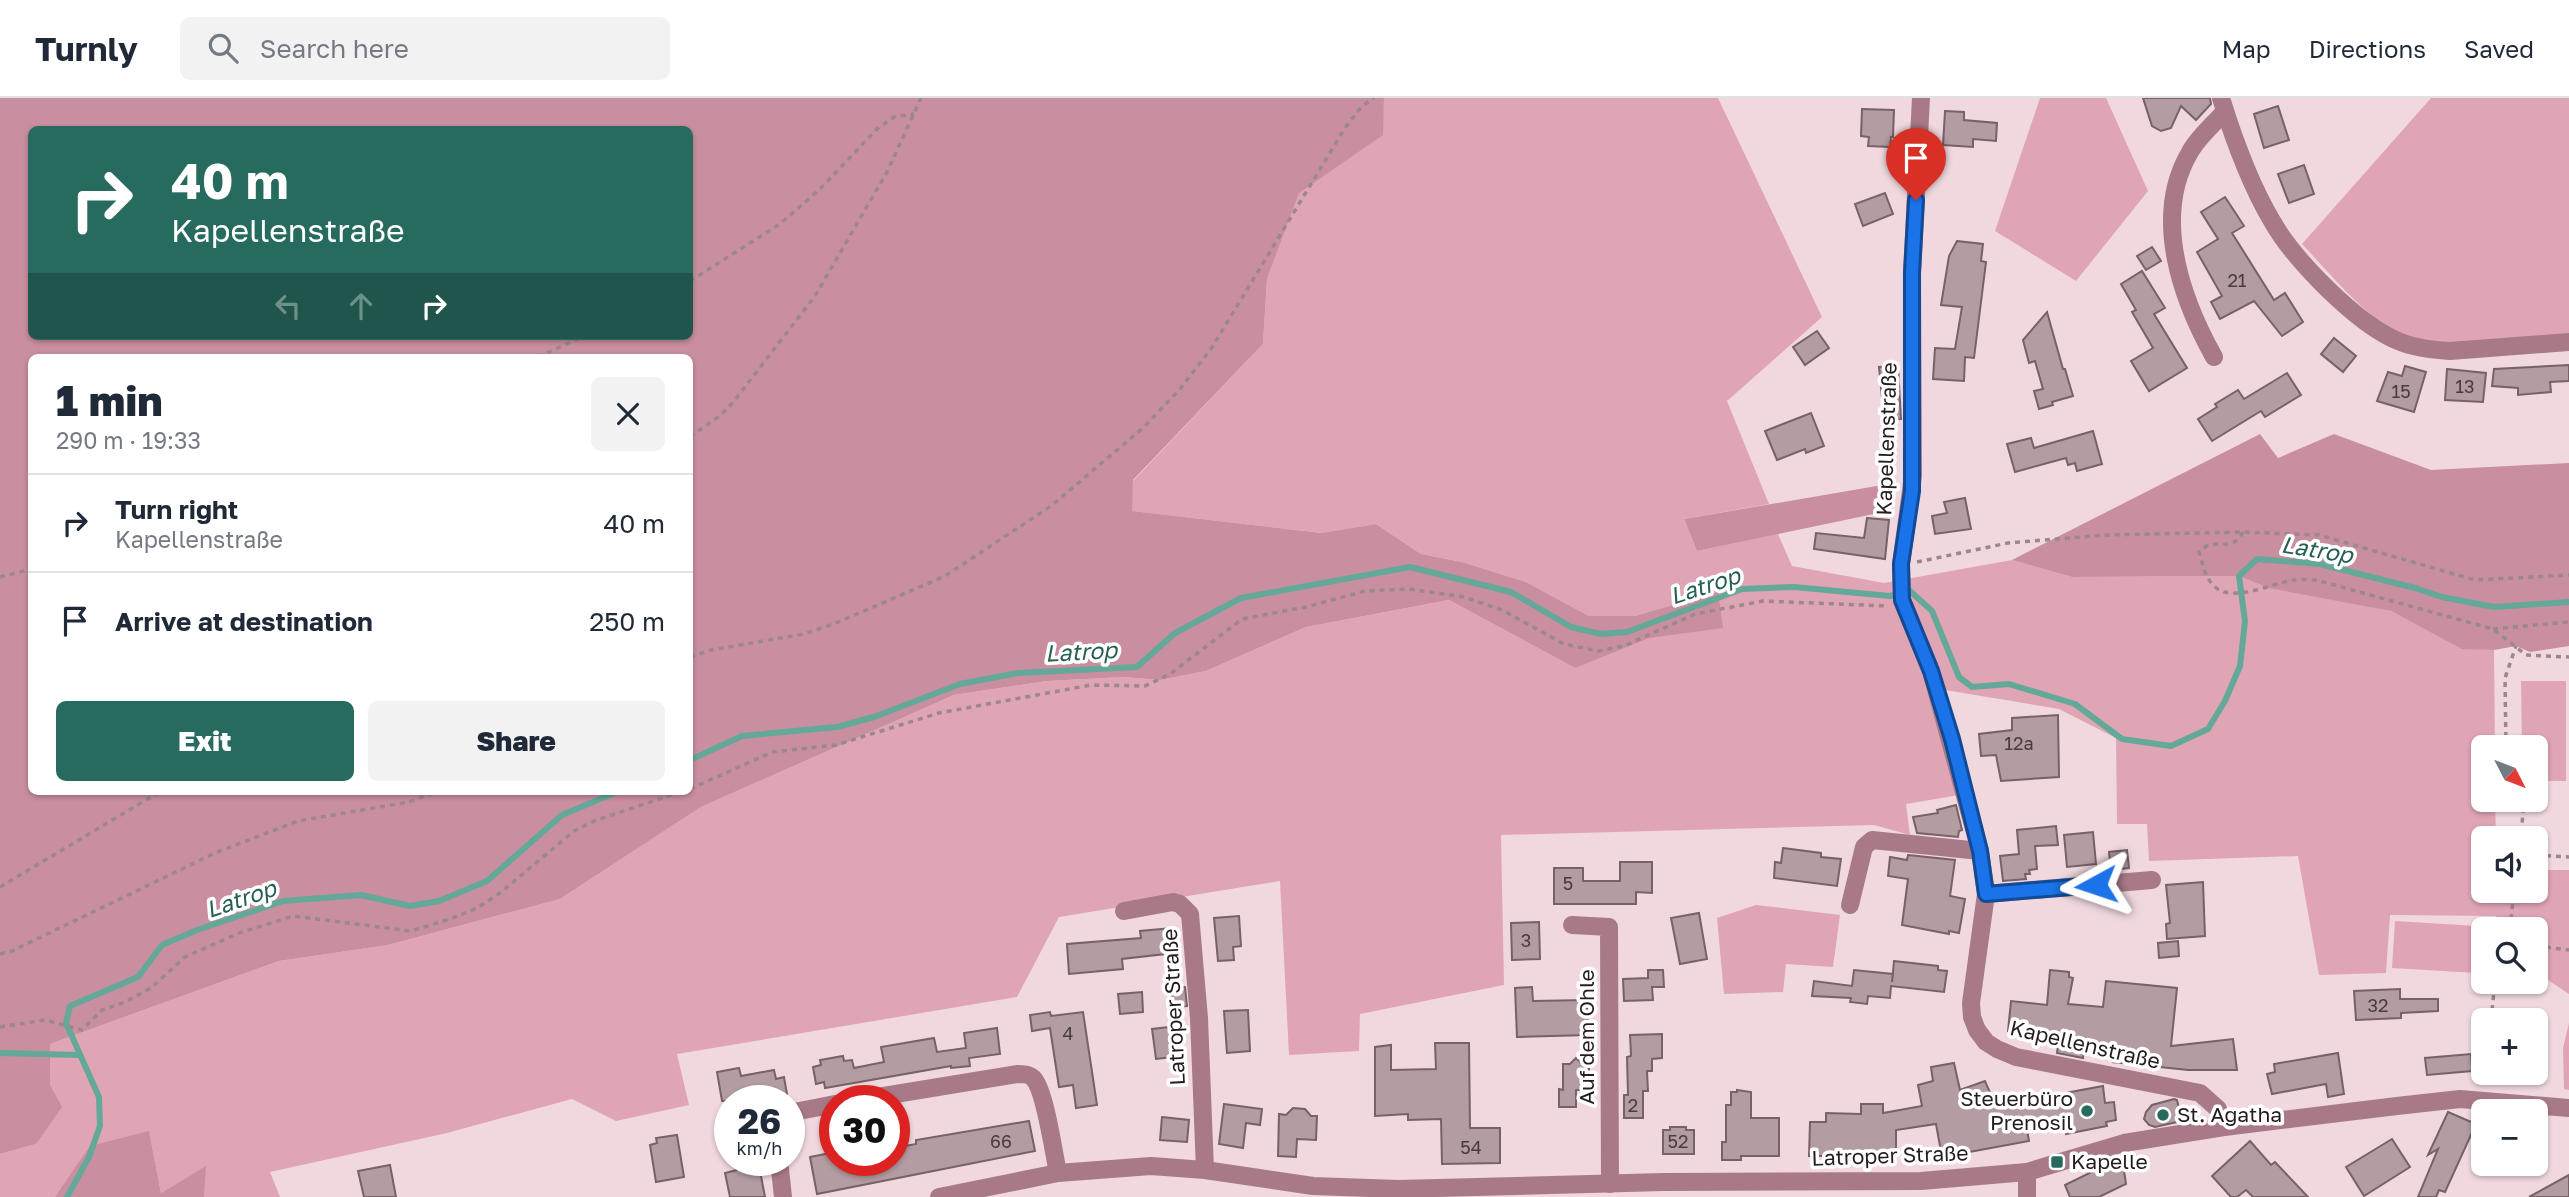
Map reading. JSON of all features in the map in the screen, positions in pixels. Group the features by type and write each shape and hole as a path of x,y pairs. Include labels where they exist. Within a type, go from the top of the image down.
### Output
{"street":[{"name":"Kapellenstraße","path":"1922,98 1912,273 1912,491 1901,570 1902,603 1931,671 1980,851 1986,894 1971,1003 1974,1024 1986,1042 2016,1057 2200,1093 2218,1109 2224,1127"},
{"path":"2223,105 2248,172 2281,236 2333,294 2373,327 2398,342 2431,350 2569,342"},
{"path":"2214,357 2190,308 2182,284 2174,251 2174,204 2179,173 2190,150 2223,105"},
{"path":"1850,905 1864,847 1872,840 1980,851"},
{"path":"1986,894 2152,880"},
{"name":"Latroper Straße","path":"1124,911 1173,902 1180,904 1190,914 1199,1018 1205,1170"},
{"name":"Auf dem Ohle","path":"1572,925 1609,927 1610,1184"},
{"path":"910,1092 1026,1074 1039,1086 1058,1174"},
{"name":"Latroper Straße","path":"939,1197 1058,1174 1151,1166 1205,1170 1313,1186 1398,1189 1610,1184 1664,1189 1921,1181 2028,1172 2124,1143 2224,1127 2460,1099 2569,1108"},
{"path":"2026,1197 2028,1172"},
{"path":"781,1176 783,1197"}],"path":[{"path":"693,435 722,414 735,400 815,296 887,172 921,98"},
{"path":"693,656 711,650 804,634 836,623 945,576 1051,506 1143,428 1180,389 1211,349 1345,128 1362,106 1374,98"},
{"path":"693,279 780,224 820,190 878,128 894,117 914,114"},
{"path":"544,354 574,340"},
{"path":"1901,570 2008,543 2105,535 2243,532 2319,536 2475,580 2569,575"},
{"path":"2243,532 2239,540 2232,544 2213,544 2199,552 2210,581 2215,588 2228,593 2269,588 2294,580 2316,580 2493,629 2569,622"},
{"path":"0,577 28,570"},
{"path":"693,788 772,752 836,745 939,713 1091,685 1145,686 1170,674 1242,619 1306,607 1365,591 1409,589 1464,597 1502,610 1564,644 1598,651 1624,646 1695,614 1763,601 1902,603"},
{"path":"2493,629 2532,657 2569,657"},
{"path":"2506,735 2505,678 2516,646"},
{"path":"0,887 154,795"},
{"path":"0,954 12,951 215,853 298,821 409,802 428,795"},
{"path":"0,1027 45,1020 82,1030 102,1010 125,1002 150,988 185,957 239,933 293,916 411,930 450,919 477,908 500,893 573,831 594,821 671,795"},
{"path":"2548,856 2569,857"},
{"path":"2548,947 2569,950"}],"shaded area":[{"path":"0,98 1384,98 1383,135 1299,193 1267,279 1263,344 1133,480 1132,511 1322,533 1376,524 1421,554 1462,562 1526,582 1589,616 1635,616 1718,592 1723,628 1649,638 1575,668 1449,600 1306,627 1206,671 1160,680 1124,677 1047,681 954,695 701,807 560,899 388,945 279,961 50,1044 50,1085 62,1107 36,1144 0,1154"},
{"path":"1384,98 1718,98 1822,317 1727,401 1769,504 1684,519 1697,551 1778,534 1792,566 1884,583 2012,560 2072,577 2239,576 2391,611 2462,648 2494,650 2495,735 2471,735 2471,812 2495,812 2496,826 2471,826 2471,903 2548,903 2548,870 2569,870 2569,994 2548,980 2548,917 2390,915 2386,973 2319,975 2298,856 2149,861 2147,824 2117,824 2116,738 2059,709 1927,687 1959,795 1906,804 1910,835 1874,825 1501,835 1504,985 1360,1014 1359,1051 1289,1055 1280,881 1059,917 1017,997 677,1054 689,1105 616,1121 572,1099 447,1133 270,1172 280,1197 204,1197 205,1167 161,1193 149,1132 66,1183 55,1197 0,1197 0,1154 36,1144 50,1085 50,1044 279,961 388,945 560,899 701,807 954,695 1047,681 1124,677 1160,680 1206,671 1306,627 1449,600 1575,668 1717,593 1635,616 1589,616 1526,582 1462,562 1421,554 1376,524 1323,533 1131,511 1133,481 1263,344 1267,279 1299,192 1382,135"},
{"path":"2040,98 2106,98 2148,191 2076,281 1995,231"},
{"path":"2431,98 2569,98 2569,335 2458,343 2416,338 2397,332 2360,305 2302,244"},
{"path":"2260,434 2278,458 2334,434 2431,470 2569,463 2569,646 2530,652 2516,646 2494,650 2462,649 2391,611 2269,588 2239,576 2072,577 2012,560"},
{"path":"1894,483 1893,510 1697,551 1684,519"},
{"path":"2521,681 2566,681 2566,781 2548,781 2548,735 2522,735"},
{"path":"1756,905 1840,915 1833,967 1786,964 1783,992 1724,994 1717,918"},
{"path":"2395,921 2471,926 2471,973 2392,968"},
{"path":"2569,1023 2569,1090 2564,1089 2563,1048"},
{"path":"149,1131 161,1193 206,1166 204,1197 55,1197 90,1146"}],"building":[{"path":"2143,98 2210,98 2211,104 2196,120 2181,106 2171,128 2161,131 2152,126"},
{"path":"2278,106 2289,140 2264,148 2254,114"},
{"path":"1862,109 1894,110 1890,147 1868,146 1869,137 1861,136"},
{"path":"1945,111 1964,112 1964,120 1997,123 1996,141 1973,139 1973,147 1943,145"},
{"path":"2304,165 2314,194 2289,203 2278,174"},
{"path":"1885,193 1893,214 1863,226 1855,204"},
{"path":"2225,197 2244,226 2232,233 2274,300 2285,293 2303,322 2282,336 2254,301 2220,319 2211,302 2222,296 2197,252 2218,239 2201,212"},
{"path":"1957,241 1983,244 1981,261 1986,262 1974,358 1965,357 1964,381 1933,379 1935,348 1955,349 1962,307 1941,305 1949,256"},
{"path":"2152,247 2161,261 2146,270 2137,256"},
{"path":"2142,271 2165,308 2154,314 2187,368 2149,391 2131,361 2153,348 2132,312 2136,310 2121,284"},
{"path":"2047,312 2073,396 2039,409 2034,391 2043,389 2035,361 2029,363 2023,340"},
{"path":"1817,331 1829,348 1805,365 1793,347"},
{"path":"2334,338 2356,356 2343,372 2321,354"},
{"path":"2569,365 2569,381 2550,382 2551,392 2518,395 2518,388 2492,386 2494,369"},
{"path":"1898,366 1901,419 1887,420 1886,408 1883,408 1879,367"},
{"path":"2405,366 2426,372 2414,412 2377,401 2388,372 2402,376"},
{"path":"2447,369 2486,373 2483,402 2445,400"},
{"path":"2287,373 2301,395 2265,417 2261,411 2212,441 2198,419 2217,407 2215,404 2238,390 2244,399"},
{"path":"1811,413 1824,446 1806,453 1805,449 1777,460 1765,431"},
{"path":"2093,431 2102,464 2077,471 2075,463 2068,465 2066,458 2015,472 2007,444 2031,438 2034,448"},
{"path":"1965,498 1971,529 1935,534 1932,516 1947,513 1944,502"},
{"path":"1867,518 1889,520 1885,559 1814,549 1816,533 1864,538"},
{"path":"2058,715 2059,777 2001,781 1996,755 1981,756 1979,734 2012,730 2012,718"},
{"path":"1956,805 1962,830 1959,831 1958,837 1917,833 1913,817 1938,813 1937,810"},
{"path":"2056,826 2058,845 2035,846 2037,869 2029,870 2030,874 2025,874 2026,879 2003,881 2000,856 2019,854 2017,830"},
{"path":"2093,832 2096,864 2067,867 2064,835"},
{"path":"1783,848 1821,853 1821,857 1841,859 1837,886 1774,878 1775,862 1781,863"},
{"path":"2127,850 2129,868 2111,870 2109,852"},
{"path":"1908,855 1955,860 1950,896 1965,899 1959,933 1949,931 1949,934 1902,925 1908,879 1888,876 1890,857 1907,860"},
{"path":"1620,862 1652,862 1652,893 1636,892 1636,904 1554,904 1554,868 1583,868 1583,881 1620,881"},
{"path":"2203,882 2205,936 2167,939 2166,924 2170,923 2166,885"},
{"path":"1699,913 1707,959 1680,964 1671,918"},
{"path":"1239,916 1241,946 1233,947 1234,960 1218,961 1214,918"},
{"path":"1539,922 1540,959 1512,960 1511,923"},
{"path":"1172,928 1174,953 1122,959 1123,969 1069,974 1067,944 1141,938 1140,931"},
{"path":"2178,941 2179,956 2159,958 2158,943"},
{"path":"1894,961 1938,966 1938,970 1947,971 1944,992 1891,986 1890,998 1868,996 1867,1004 1850,1002 1851,998 1812,996 1814,981 1852,986 1854,970 1893,974"},
{"path":"1648,970 1663,970 1664,987 1652,987 1653,1000 1624,1001 1623,979 1648,978"},
{"path":"2050,970 2069,972 2069,977 2073,978 2068,1004 2103,1007 2106,981 2177,988 2171,1046 2233,1039 2237,1070 2188,1070 2113,1062 2114,1052 2084,1046 2083,1058 2057,1053 2059,1037 2008,1031 2011,1001 2047,1005"},
{"path":"1185,987 1187,1006 1172,1007 1171,988"},
{"path":"1532,987 1533,1001 1587,1000 1588,1035 1517,1037 1515,988"},
{"path":"2400,989 2400,999 2438,999 2438,1011 2401,1013 2401,1018 2356,1020 2354,991"},
{"path":"1142,992 1143,1012 1120,1014 1118,994"},
{"path":"1248,1010 1250,1051 1227,1053 1224,1011"},
{"path":"1050,1012 1051,1016 1083,1012 1097,1105 1076,1108 1073,1085 1059,1087 1050,1028 1032,1031 1030,1015"},
{"path":"1178,1026 1181,1056 1156,1059 1152,1029"},
{"path":"997,1028 1000,1054 969,1058 970,1066 951,1066 842,1085 824,1085 824,1082 816,1084 813,1067 821,1065 820,1060 843,1056 844,1061 852,1060 854,1068 884,1062 881,1047 934,1038 937,1052 966,1048 964,1033"},
{"path":"1662,1034 1662,1058 1652,1059 1652,1071 1647,1071 1648,1091 1643,1091 1643,1118 1624,1118 1624,1095 1628,1095 1627,1057 1631,1056 1630,1035"},
{"path":"1435,1043 1469,1043 1470,1128 1500,1128 1500,1163 1442,1164 1441,1119 1408,1120 1408,1114 1375,1116 1375,1047 1391,1045 1391,1070 1436,1069"},
{"path":"2338,1053 2344,1094 2328,1097 2326,1084 2272,1094 2267,1074 2275,1072 2274,1064"},
{"path":"2471,1054 2471,1071 2427,1075 2425,1058"},
{"path":"1576,1058 1582,1064 1589,1064 1589,1090 1576,1090 1576,1107 1559,1107 1559,1089 1563,1090 1563,1064 1570,1064"},
{"path":"1954,1063 1960,1090 1985,1081 1994,1102 2103,1086 2105,1103 2114,1102 2116,1120 2106,1122 2107,1126 2066,1134 2063,1117 2026,1124 2029,1141 1942,1157 1936,1124 1896,1130 1896,1156 1809,1156 1810,1122 1826,1122 1826,1113 1861,1114 1861,1104 1883,1104 1883,1113 1922,1106 1918,1085 1933,1081 1931,1067"},
{"path":"739,1068 741,1076 774,1070 776,1079 784,1077 785,1085 719,1085 717,1072"},
{"path":"1731,1092 1751,1092 1751,1118 1779,1118 1779,1156 1741,1156 1741,1160 1722,1160 1722,1142 1726,1142 1726,1105 1731,1105"},
{"name":"St. Agatha","path":"2177,1100 2182,1121 2155,1127 2149,1125 2144,1119 2152,1105"},
{"path":"1224,1104 1262,1109 1260,1125 1246,1123 1243,1148 1219,1144"},
{"path":"1293,1108 1305,1109 1311,1116 1317,1116 1316,1140 1297,1139 1296,1157 1278,1156 1279,1114 1286,1115"},
{"path":"2448,1112 2471,1122 2471,1135 2445,1192 2439,1190 2436,1197 2418,1197 2438,1149 2428,1155"},
{"path":"1162,1117 1189,1120 1187,1142 1160,1140"},
{"path":"1029,1121 1035,1151 910,1176 910,1145 916,1144 916,1140"},
{"path":"1670,1127 1694,1130 1694,1154 1663,1154 1663,1130 1670,1130"},
{"path":"677,1135 684,1177 656,1182 650,1145 657,1143 656,1138"},
{"path":"2392,1139 2410,1167 2364,1196 2346,1167"},
{"path":"2250,1141 2271,1165 2275,1162 2308,1197 2253,1197 2246,1190 2237,1197 2231,1197 2212,1176"},
{"path":"819,1155 819,1176 908,1176 817,1194 810,1157"},
{"path":"2122,1157 2126,1184 2099,1197 2070,1197 2065,1185"},
{"path":"390,1165 396,1197 364,1197 358,1171"},
{"path":"2569,1175 2569,1197 2529,1197"},
{"path":"726,1176 761,1176 765,1197 730,1197"}],"waterway":[{"name":"Latrop","path":"693,759 742,736 837,727 874,717 960,684 1018,673 1137,667 1175,633 1241,598 1410,567 1511,592 1571,627 1601,634 1627,632 1742,589 1794,587 1890,596 1910,591 1932,611 1959,677 1972,687 2009,684 2075,704 2122,739 2171,746 2208,729 2225,701 2240,666 2245,621 2239,576 2257,559 2320,564 2442,597 2494,607 2569,602"},
{"name":"Latrop","path":"67,1197 89,1157 100,1126 99,1097 66,1023 70,1006 138,977 162,945 197,930 283,901 361,895 410,906 439,901 487,881 562,815 610,795"},
{"path":"0,1053 80,1055"}],"place":[{"name":"Steuerbüro Prenosil","path":"2087,1111"},
{"name":"St. Agatha","path":"2163,1115"},
{"name":"Kapelle","path":"2057,1162"}],"route":[{"path":"1916,200 1912,273 1913,476 1901,564 1903,606 1931,671 1952,739 1980,851 1986,894 2096,885"}]}
